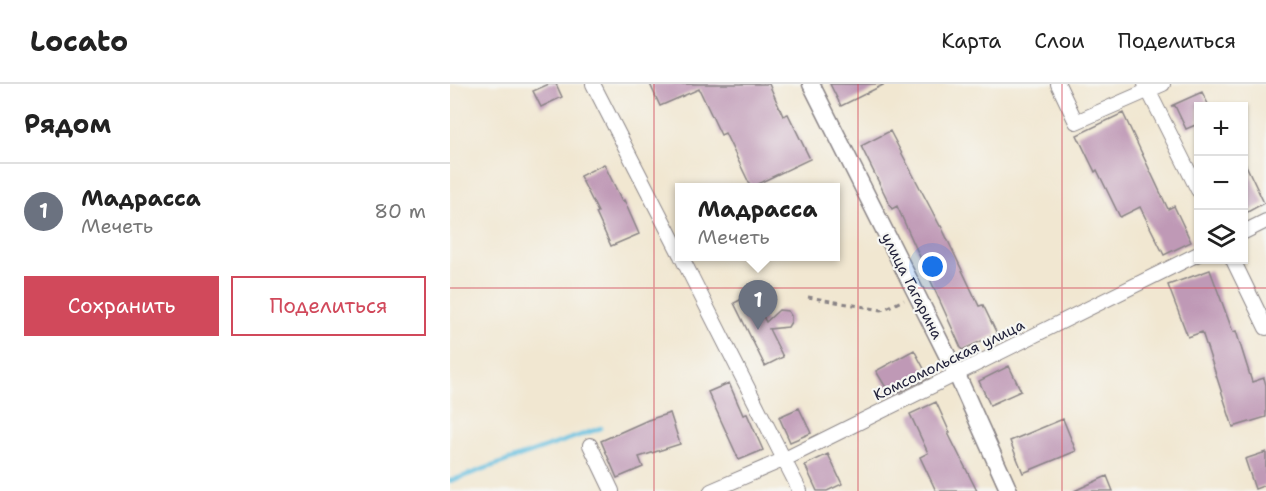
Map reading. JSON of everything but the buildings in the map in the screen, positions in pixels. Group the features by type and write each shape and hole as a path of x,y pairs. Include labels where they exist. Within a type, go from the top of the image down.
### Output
{"street":[{"path":"593,84 675,243"},
{"name":"улица Гагарина","path":"811,84 957,375 1009,491"},
{"path":"1058,84 1076,122 1147,87 1163,84"},
{"path":"1147,87 1194,182"},
{"path":"1248,230 1266,221"},
{"name":"Комсомольская улица","path":"711,491 785,459 1194,256"},
{"path":"684,261 800,491"},
{"path":"1235,264 1266,328"},
{"path":"590,445 612,491"}],"path":[{"path":"808,297 882,310 916,295"}],"waterway":[{"path":"450,481 601,428"}],"place":[{"name":"Мадрасса","path":"758,330"}]}
